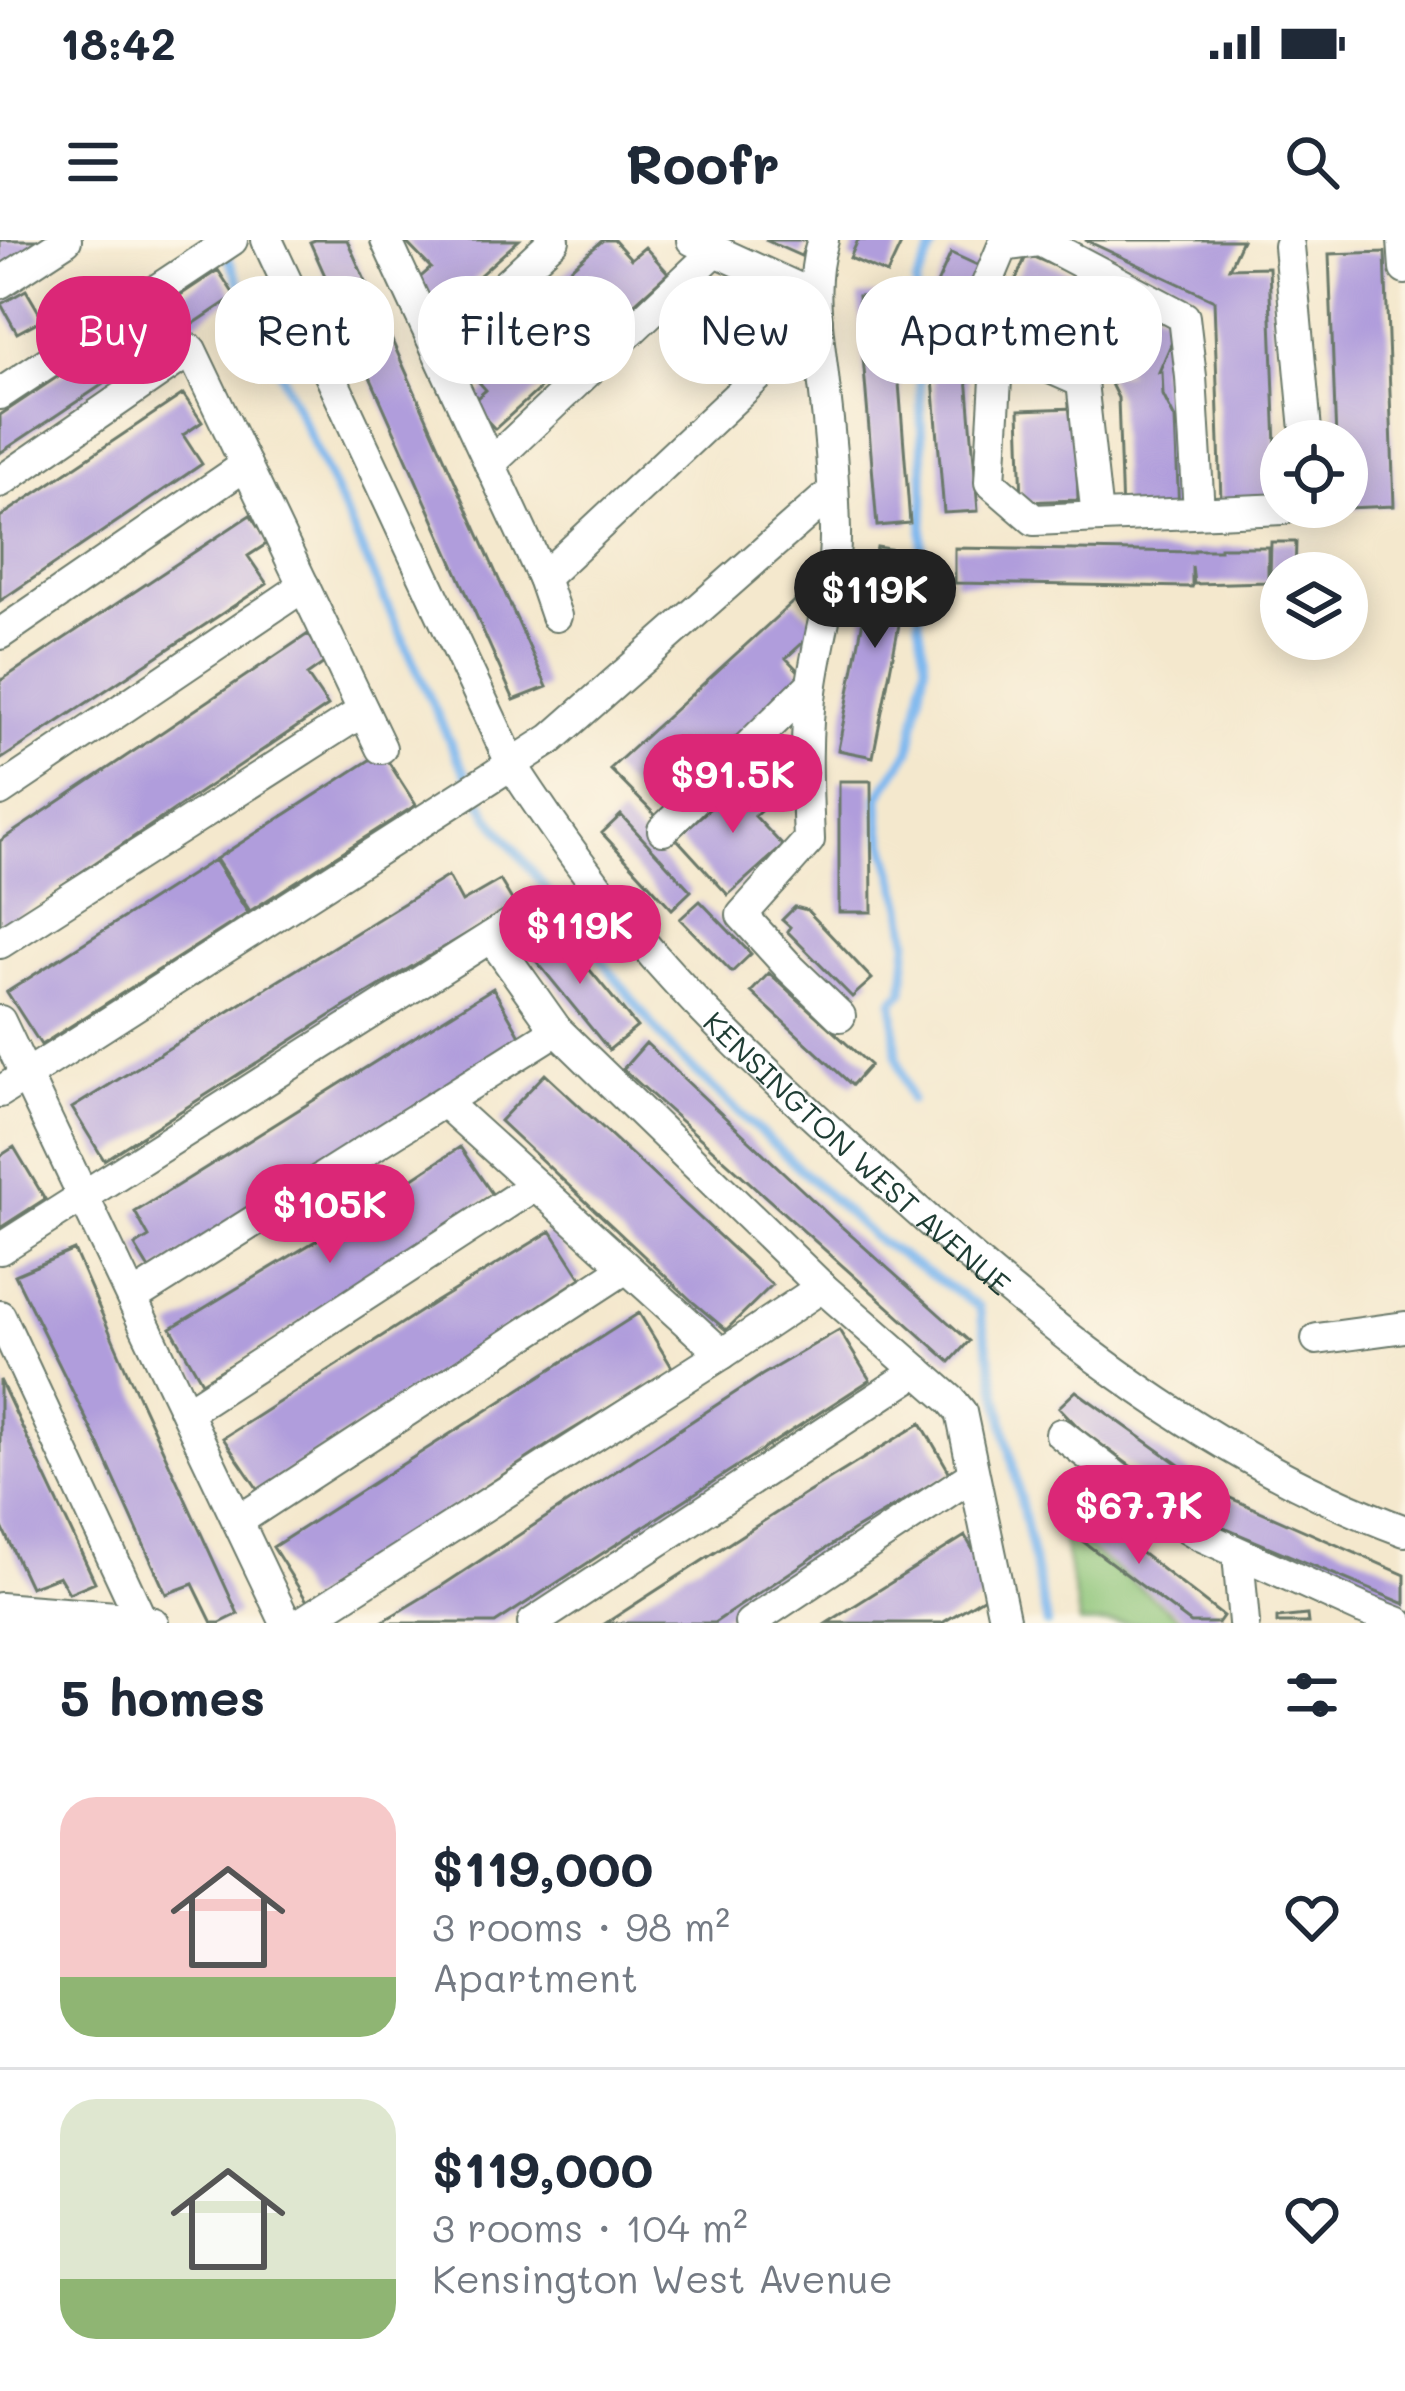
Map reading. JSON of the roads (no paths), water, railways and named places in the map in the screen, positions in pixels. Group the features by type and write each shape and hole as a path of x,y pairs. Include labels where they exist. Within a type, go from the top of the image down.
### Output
{"street":[{"path":"0,283 66,240"},
{"path":"0,394 232,240"},
{"name":"KENSINGTON WEST AVENUE","path":"267,240 512,764 601,891 696,1002 926,1219 1130,1385 1216,1440 1340,1508 1405,1532"},
{"path":"386,240 418,308"},
{"path":"515,276 554,240"},
{"path":"816,276 823,240"},
{"path":"1403,240 1405,269"},
{"path":"990,276 1003,246 1040,241 1106,276"},
{"path":"1285,242 1305,420"},
{"path":"490,464 704,245 758,276"},
{"path":"1162,305 1184,317 1199,512"},
{"path":"0,482 190,350 381,748"},
{"path":"453,384 556,616"},
{"path":"543,578 740,384"},
{"path":"823,384 835,536 823,635 811,686 809,840 742,915 840,1016"},
{"path":"996,384 990,482 1034,520 1260,508"},
{"path":"1082,384 1097,517"},
{"path":"0,634 246,465"},
{"path":"13,1083 556,736 833,491"},
{"path":"0,791 304,586"},
{"path":"663,830 811,686"},
{"path":"0,943 363,711"},
{"path":"0,1249 527,914"},
{"path":"491,937 557,1030 822,1287 961,1412 1004,1614 974,1623"},
{"path":"0,1021 13,1083 83,1196 286,1623"},
{"path":"132,1298 557,1030"},
{"path":"444,1102 722,1354"},
{"path":"186,1412 535,1185"},
{"path":"238,1521 626,1268"},
{"path":"301,1623 822,1287"},
{"path":"0,1316 147,1621"},
{"path":"1316,1339 1405,1327"},
{"path":"533,1623 918,1371"},
{"path":"1060,1434 1163,1514 1363,1616 1399,1623"},
{"path":"750,1623 973,1475"},
{"path":"1238,1554 1244,1623"},
{"path":"1,1606 147,1621"}],"waterway":[{"path":"911,1100 897,1056 893,1000 903,992 908,942 881,829 879,796 910,751 926,663 919,622 924,497 916,284 937,240"},
{"path":"225,251 456,755 489,816 672,1050 872,1236 979,1307 1047,1623"}]}
